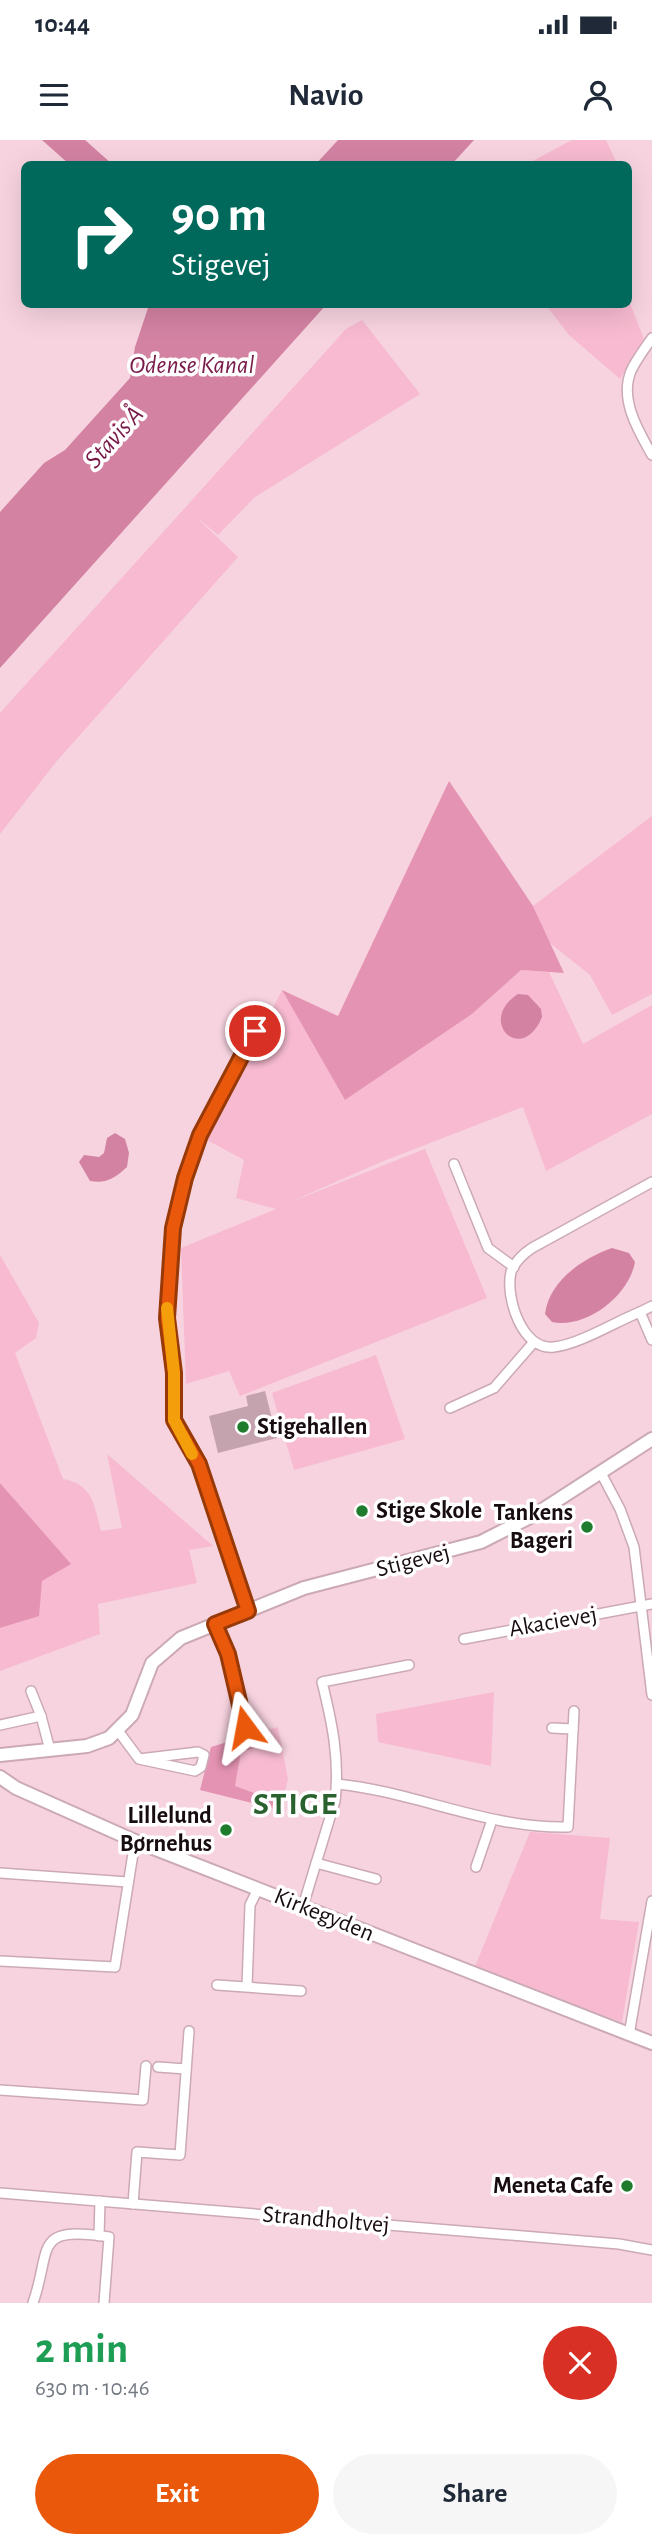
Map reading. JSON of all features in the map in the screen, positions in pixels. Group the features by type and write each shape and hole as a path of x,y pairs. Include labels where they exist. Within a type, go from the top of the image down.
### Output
{"street":[{"path":"652,338 631,372 629,384 632,420 652,455"},
{"path":"248,1611 199,1464 174,1420 174,1373 167,1318 170,1251 185,1178 200,1135 255,1031"},
{"path":"454,1164 488,1248 512,1270 514,1305 524,1329 534,1342 554,1347 652,1306"},
{"path":"512,1270 532,1248 652,1182"},
{"path":"640,1312 652,1340"},
{"path":"450,1408 494,1388 534,1342"},
{"name":"Stigevej","path":"118,1732 132,1715 152,1663 181,1638 304,1588 471,1546 513,1527 652,1439"},
{"path":"601,1473 620,1509 634,1547 647,1605 652,1695"},
{"name":"Akacievej","path":"464,1639 647,1605"},
{"path":"215,1624 228,1654 245,1727"},
{"path":"303,1906 337,1784 334,1736 323,1682 409,1665"},
{"path":"31,1691 50,1750"},
{"path":"337,1784 390,1791 492,1820 543,1828 568,1827 574,1711"},
{"path":"0,1725 41,1716"},
{"path":"552,1728 573,1729"},
{"path":"0,1755 99,1743 118,1732 139,1759 195,1770 201,1767 204,1755 198,1752 139,1759"},
{"name":"Kirkegyden","path":"0,1777 16,1788 135,1841 652,2043"},
{"path":"476,1867 492,1820"},
{"path":"0,1961 115,1967 135,1841"},
{"path":"316,1863 376,1880"},
{"path":"0,1872 128,1882"},
{"path":"247,1986 250,1905 258,1889"},
{"path":"629,2035 652,1901"},
{"path":"217,1985 301,1991"},
{"path":"133,2204 137,2152 180,2155 189,2031"},
{"path":"0,2090 144,2100 146,2066"},
{"path":"158,2067 186,2069"},
{"name":"Strandholtvej","path":"0,2193 593,2242 652,2250"},
{"path":"99,2236 100,2201"},
{"path":"33,2303 48,2243 63,2234 108,2237 104,2303"}],"shaded area":[{"path":"572,140 606,140 616,161 533,161"},
{"path":"548,308 632,308 644,339 620,379 569,335"},
{"path":"362,320 420,394 255,497 218,535 195,516 238,557 56,762 0,834 0,713 346,329"},
{"path":"449,781 533,906 564,973 521,970 472,1014 345,1100 282,990 338,1016"},
{"path":"652,816 652,994 612,1015 590,975 550,943 533,906"},
{"path":"521,970 549,972 583,1044 652,1005 652,1114 546,1171 523,1107 381,1162 288,1203 425,1149 487,1298 240,1396 229,1371 186,1384 181,1248 276,1209 236,1198 244,1160 207,1140 282,990 345,1100 472,1014"},
{"path":"0,1255 39,1323 36,1338 15,1353 63,1479 81,1486 91,1497 101,1531 122,1528 107,1454 213,1546 189,1550 197,1583 98,1604 100,1634 0,1671 0,1628 38,1616 42,1581 70,1564 0,1483"},
{"path":"376,1355 405,1439 294,1470 272,1393"},
{"path":"0,1483 71,1564 42,1581 39,1616 0,1628"},
{"path":"494,1692 491,1766 378,1742 376,1714"},
{"path":"278,1727 288,1779 280,1812 272,1808 274,1799 235,1786 241,1752 270,1745 267,1730"},
{"path":"267,1730 270,1744 241,1752 235,1786 274,1800 272,1808 200,1790 211,1747"},
{"path":"530,1832 610,1838 600,1919 639,1922 622,2022 474,1969"}],"water":[{"path":"42,140 85,140 109,161 66,161"},
{"path":"338,140 474,140 455,161 319,161"},
{"name":"Odense Kanal","path":"148,308 323,308 0,668 0,512 44,463 65,450 130,378 135,347"},
{"path":"518,994 528,995 541,1009 542,1017 534,1031 524,1038 507,1034 502,1026 501,1016 506,1005"},
{"path":"115,1133 125,1139 129,1153 127,1167 110,1179 90,1181 79,1162 84,1155 99,1157 104,1153 107,1138"},
{"path":"612,1248 629,1253 635,1262 624,1287 615,1298 592,1315 565,1323 552,1322 545,1314 553,1291 560,1281 590,1258"}],"building":[{"name":"Stigehallen","path":"265,1391 277,1438 218,1453 209,1416 248,1406 246,1396"}],"slow traffic":[{"path":"167,1308 174,1373 174,1420 192,1454"}],"place":[{"name":"Stigehallen","path":"243,1427"},
{"name":"Stige Skole","path":"362,1511"},
{"name":"Tankens Bageri","path":"587,1527"},
{"name":"Lillelund Børnehus","path":"226,1830"},
{"name":"Meneta Cafe","path":"627,2186"}],"district":[{"name":"STIGE","path":"296,1804"}],"route":[{"path":"245,1727 228,1654 215,1624 248,1611 233,1560 224,1546 199,1464 174,1420 174,1373 167,1318 173,1228 185,1178 200,1135 255,1031"}],"water label":[{"name":"Stavis Å","path":"114,437"}]}
